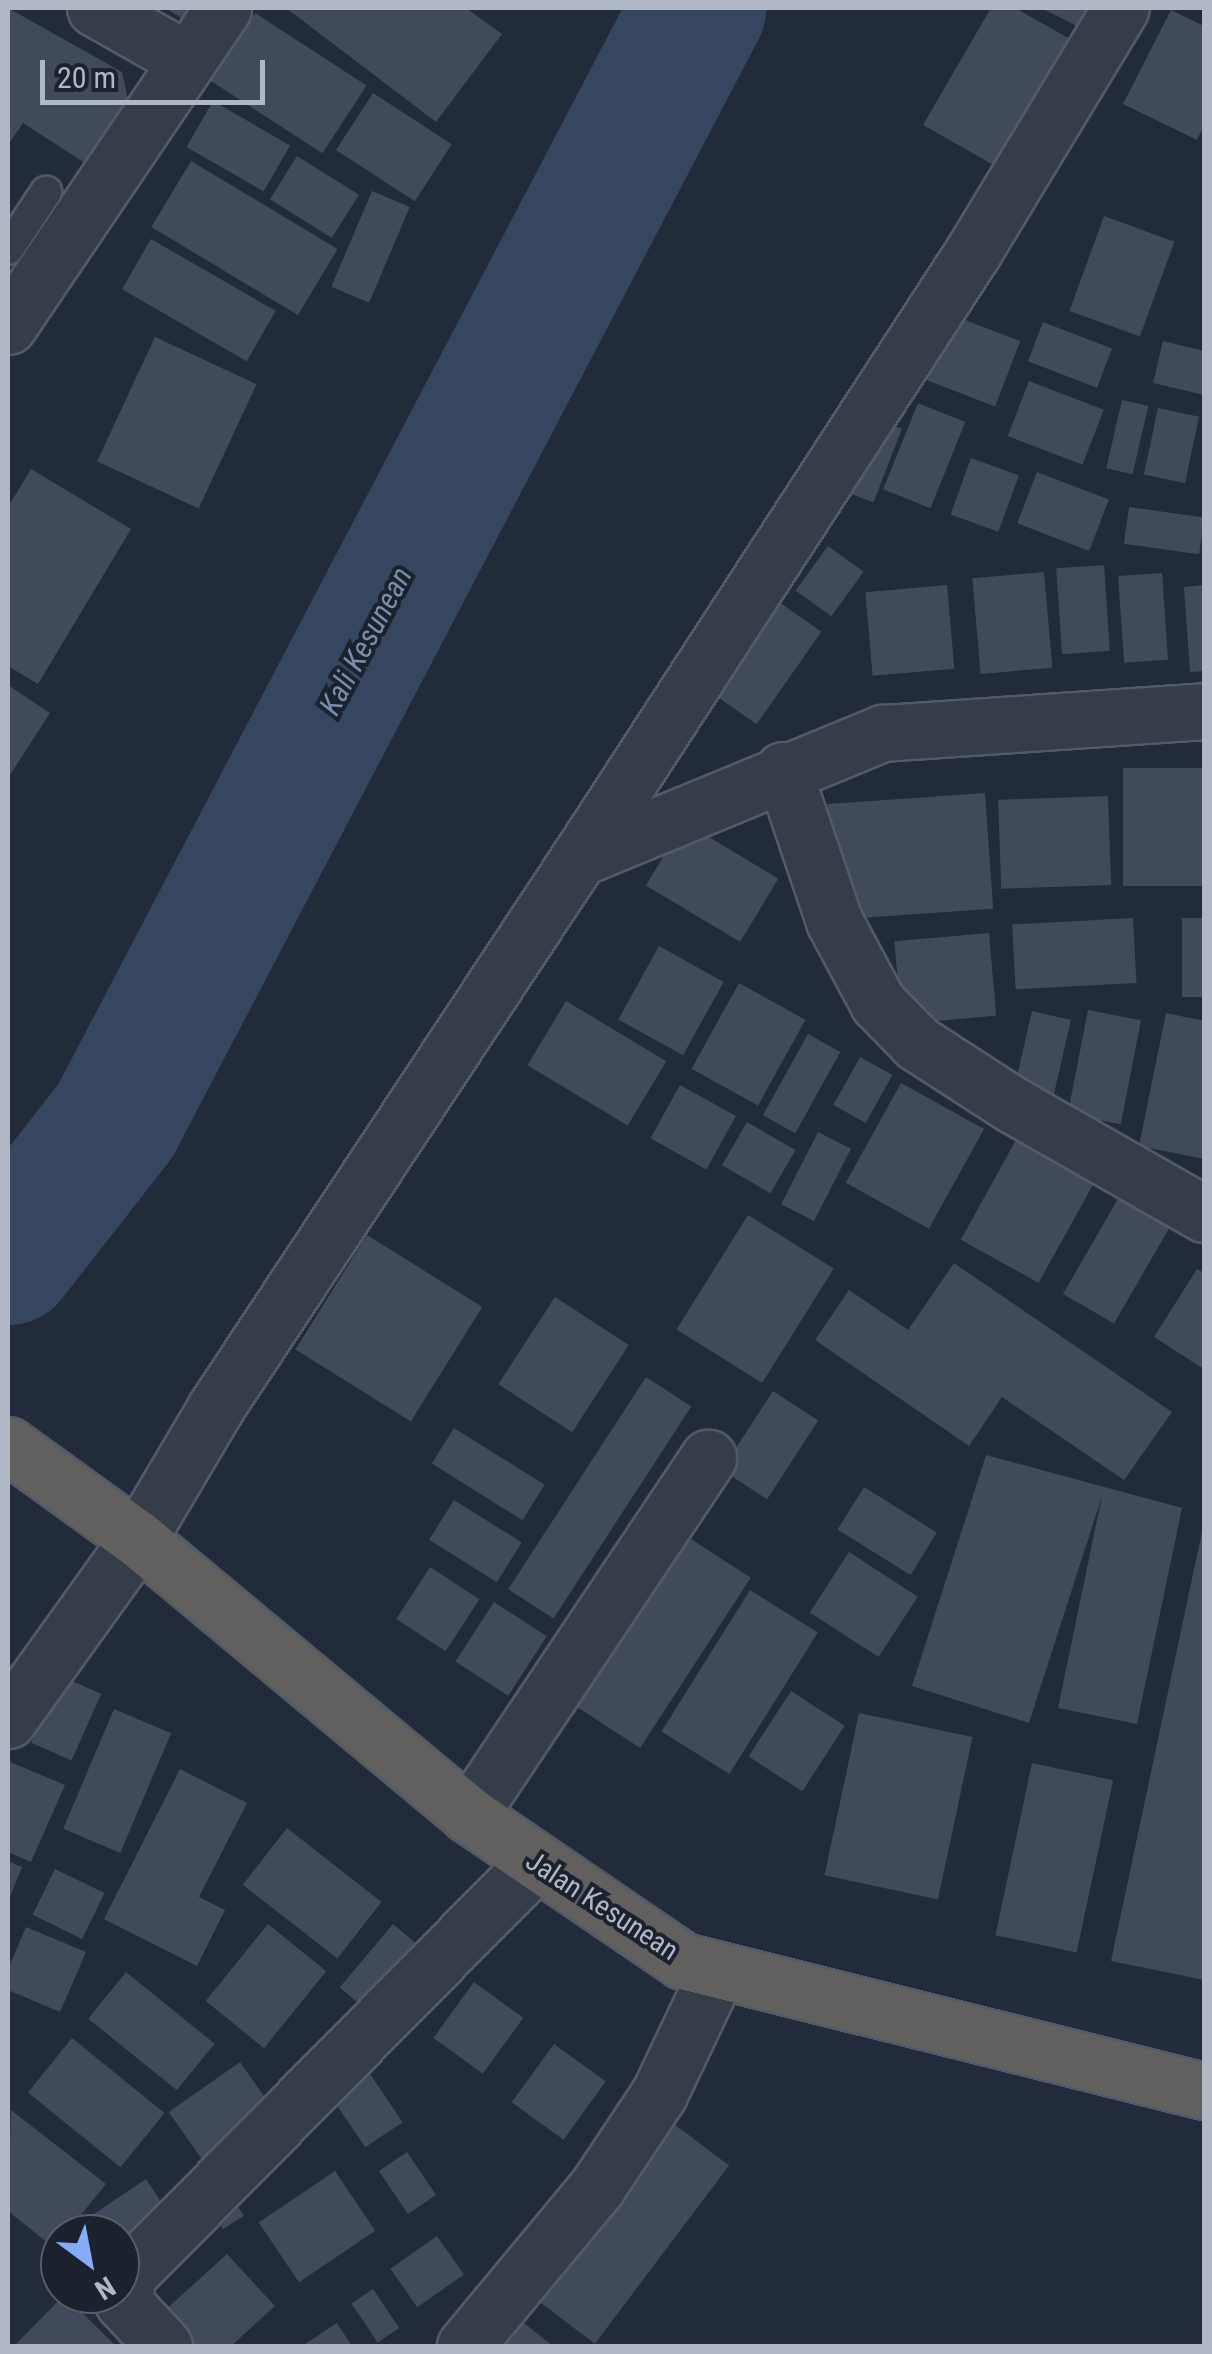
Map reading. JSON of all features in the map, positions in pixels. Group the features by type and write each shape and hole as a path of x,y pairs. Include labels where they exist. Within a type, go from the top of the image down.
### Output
{"highway":[{"name":"Jalan Kesunean","path":"8,1445 119,1527 469,1815 534,1863 683,1960 716,1972 1204,2091"}],"street":[{"path":"95,8 187,60"},
{"path":"8,326 223,8"},
{"path":"8,1720 119,1527 216,1407 579,858 973,252 1121,8"},
{"path":"579,858 783,770 883,732 1204,711"},
{"path":"783,770 834,921 878,1004 917,1043 1204,1214"},
{"path":"469,1815 708,1458"},
{"path":"164,2346 123,2302 128,2275 534,1863"},
{"path":"465,2346 597,2187 658,2094 716,1972"}],"lane":[{"path":"8,249 46,192"}],"building":[{"path":"8,8 122,72 128,100 88,165 23,123 8,145"},
{"path":"165,8 200,8 190,23"},
{"path":"286,8 466,8 502,34 436,122"},
{"path":"991,8 1015,8 1086,48 1013,176 923,125"},
{"path":"1041,8 1110,8 1095,35"},
{"path":"1171,10 1204,26 1204,125 1197,140 1123,104"},
{"path":"255,13 367,85 322,153 211,81"},
{"path":"373,93 452,144 415,201 336,150"},
{"path":"213,101 290,145 264,191 186,147"},
{"path":"297,156 359,195 332,238 270,199"},
{"path":"191,161 338,249 298,315 151,227"},
{"path":"372,191 410,207 369,303 331,287"},
{"path":"1104,216 1174,242 1140,337 1069,311"},
{"path":"151,239 276,311 247,361 122,289"},
{"path":"939,310 1020,341 995,407 914,375"},
{"path":"1043,322 1112,349 1097,388 1028,361"},
{"path":"155,337 257,384 199,508 97,461"},
{"path":"1163,341 1204,351 1204,395 1153,383"},
{"path":"1029,381 1104,410 1083,465 1008,436"},
{"path":"1122,400 1148,406 1133,474 1106,468"},
{"path":"918,403 965,422 930,508 883,489"},
{"path":"1158,408 1199,417 1185,483 1144,475"},
{"path":"871,417 902,429 873,503 843,491"},
{"path":"971,458 1019,475 998,532 950,514"},
{"path":"31,469 131,529 38,684 8,666 8,507"},
{"path":"1037,472 1109,500 1089,551 1017,523"},
{"path":"1129,507 1204,518 1199,554 1124,544"},
{"path":"828,546 864,572 831,616 796,590"},
{"path":"1104,565 1110,651 1062,654 1056,568"},
{"path":"1044,572 1052,668 981,674 972,578"},
{"path":"1162,573 1168,660 1124,663 1118,576"},
{"path":"947,585 954,669 873,676 865,592"},
{"path":"1204,585 1204,671 1190,672 1184,587"},
{"path":"769,595 821,632 757,724 704,688"},
{"path":"8,685 50,713 8,778"},
{"path":"1123,768 1204,768 1204,886 1123,886"},
{"path":"985,793 993,909 835,920 827,804"},
{"path":"1108,796 1111,885 1001,889 998,800"},
{"path":"684,822 778,879 740,942 646,885"},
{"path":"1133,918 1136,983 1016,989 1012,924"},
{"path":"1182,918 1204,918 1204,997 1182,997"},
{"path":"989,933 996,1016 902,1024 894,941"},
{"path":"659,946 724,982 683,1055 618,1019"},
{"path":"739,983 805,1020 758,1106 691,1069"},
{"path":"566,1001 666,1061 628,1126 527,1065"},
{"path":"1088,1010 1141,1020 1121,1124 1068,1114"},
{"path":"1032,1011 1071,1020 1053,1100 1014,1091"},
{"path":"1166,1013 1204,1021 1204,1159 1139,1146"},
{"path":"808,1034 840,1052 795,1133 763,1115"},
{"path":"860,1057 892,1075 866,1123 833,1105"},
{"path":"901,1083 984,1129 929,1229 846,1183"},
{"path":"680,1085 736,1116 706,1169 650,1138"},
{"path":"747,1122 795,1150 770,1193 722,1165"},
{"path":"818,1132 851,1149 814,1221 781,1204"},
{"path":"1016,1140 1094,1183 1039,1283 961,1240"},
{"path":"1119,1197 1170,1226 1114,1323 1063,1294"},
{"path":"748,1215 834,1269 762,1383 676,1329"},
{"path":"367,1235 482,1307 411,1422 295,1349"},
{"path":"954,1263 1172,1412 1124,1480 1002,1397 969,1446 815,1340 849,1290 908,1330"},
{"path":"1197,1269 1204,1273 1204,1369 1154,1337"},
{"path":"555,1297 629,1345 572,1432 498,1384"},
{"path":"646,1377 691,1406 553,1619 508,1589"},
{"path":"773,1391 818,1420 767,1499 722,1470"},
{"path":"454,1428 545,1485 522,1520 432,1464"},
{"path":"986,1455 1182,1508 1137,1724 1058,1708 1102,1496 1029,1723 912,1686"},
{"path":"864,1487 937,1533 910,1575 838,1529"},
{"path":"454,1500 522,1542 497,1582 429,1540"},
{"path":"1204,1522 1204,1980 1111,1961"},
{"path":"671,1526 751,1578 640,1748 560,1696"},
{"path":"849,1552 918,1597 879,1657 810,1612"},
{"path":"430,1567 479,1599 446,1651 396,1619"},
{"path":"750,1590 818,1632 729,1774 662,1732"},
{"path":"494,1602 547,1636 508,1696 455,1662"},
{"path":"61,1676 101,1694 72,1761 31,1743"},
{"path":"791,1691 845,1726 802,1791 749,1756"},
{"path":"114,1709 171,1733 120,1853 63,1829"},
{"path":"859,1713 972,1737 938,1899 824,1875"},
{"path":"8,1761 65,1785 31,1862 8,1852"},
{"path":"1032,1763 1113,1780 1077,1952 995,1935"},
{"path":"180,1769 247,1803 199,1897 225,1910 197,1966 104,1919"},
{"path":"287,1828 382,1902 337,1959 243,1885"},
{"path":"8,1861 22,1867 8,1902"},
{"path":"55,1869 104,1893 82,1939 33,1915"},
{"path":"268,1924 326,1971 264,2048 206,2001"},
{"path":"393,1924 422,1948 369,2012 340,1988"},
{"path":"26,1927 86,1952 60,2012 8,1990 8,1969"},
{"path":"126,1972 215,2044 177,2090 88,2019"},
{"path":"474,1982 523,2018 483,2074 433,2038"},
{"path":"72,2038 164,2113 120,2167 28,2092"},
{"path":"554,2044 606,2082 563,2140 512,2102"},
{"path":"240,2062 276,2114 205,2164 169,2112"},
{"path":"364,2065 403,2122 365,2147 327,2090"},
{"path":"11,2110 106,2184 82,2214 40,2214 40,2237 8,2211"},
{"path":"670,2121 729,2166 595,2344 536,2299"},
{"path":"407,2152 436,2195 408,2214 379,2171"},
{"path":"335,2171 375,2231 299,2282 259,2222"},
{"path":"146,2179 174,2222 140,2245 140,2214 94,2214"},
{"path":"226,2188 244,2216 223,2229 205,2202"},
{"path":"437,2236 464,2275 417,2307 390,2269"},
{"path":"227,2254 275,2306 231,2346 192,2346 162,2313"},
{"path":"373,2289 399,2328 378,2343 351,2304"},
{"path":"45,2314 83,2314 116,2346 14,2346"},
{"path":"520,2320 553,2346 499,2346"},
{"path":"337,2323 352,2346 302,2346"}],"waterway":[{"name":"Kali Kesunean","path":"8,1257 115,1120 698,8"}]}
